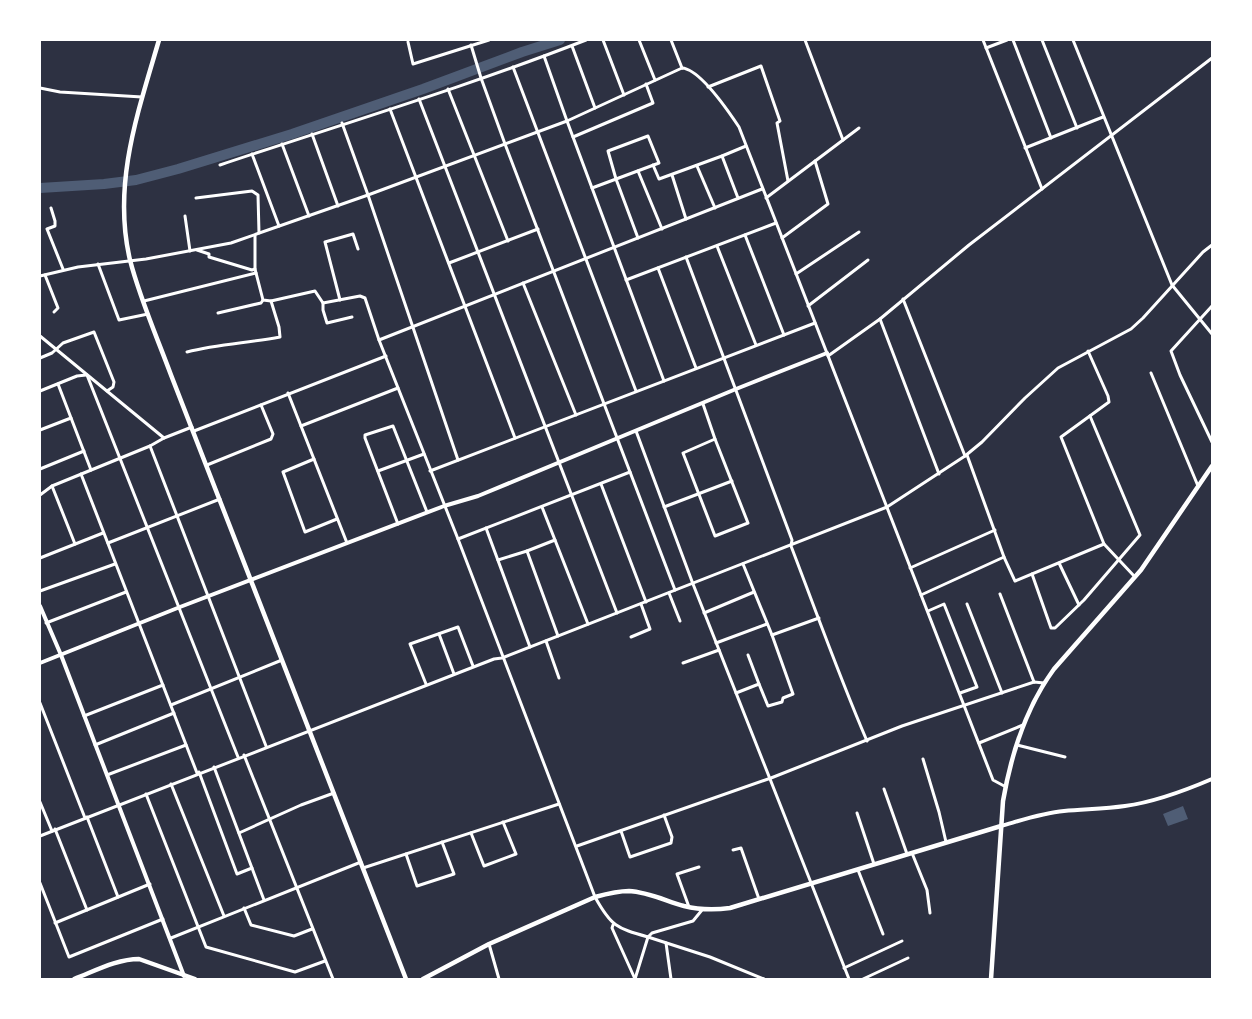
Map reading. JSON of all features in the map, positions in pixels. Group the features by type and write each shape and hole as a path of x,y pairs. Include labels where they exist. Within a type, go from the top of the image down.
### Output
{"main road":[{"path":"159,40 128,153 124,192 126,232 131,260 148,314 406,979"},
{"path":"991,979 1001,826 1006,787 1023,725 1032,703 1044,683 1135,577 1160,544 1212,466"},
{"path":"424,979 490,944 595,897 612,892 629,891 647,894 702,910 730,908 1001,826"},
{"path":"74,979 130,959 152,962 185,977 195,979"}],"street":[{"path":"408,42 413,64 489,40"},
{"path":"220,164 390,109 586,40"},
{"path":"602,40 624,95"},
{"path":"639,40 655,80"},
{"path":"671,40 682,68"},
{"path":"805,40 843,140"},
{"path":"983,40 1042,189"},
{"path":"986,48 1007,40"},
{"path":"1013,40 1051,138"},
{"path":"1042,40 1077,128"},
{"path":"1073,40 1172,285 1212,334"},
{"path":"471,46 505,144 675,590"},
{"path":"572,46 595,108"},
{"path":"544,56 664,381"},
{"path":"40,663 426,512 478,496 736,389 828,355 880,319 969,245 1212,58"},
{"path":"708,86 761,66 780,121 777,123 788,182"},
{"path":"513,67 636,391"},
{"path":"42,276 63,269 197,250 231,243 338,206 567,121 682,68 692,70 726,107 739,127 993,780 1006,787"},
{"path":"573,138 653,102 646,84"},
{"path":"40,88 60,92 142,97"},
{"path":"448,89 508,241"},
{"path":"419,99 617,613"},
{"path":"390,109 516,438"},
{"path":"1025,148 1104,117"},
{"path":"342,123 458,460"},
{"path":"766,198 859,128"},
{"path":"312,134 338,206"},
{"path":"592,188 616,179 638,171 653,165 659,163 648,136 608,151 616,179 638,238"},
{"path":"282,144 309,216"},
{"path":"653,165 659,179 698,166 746,146"},
{"path":"252,154 280,226"},
{"path":"722,156 738,198"},
{"path":"782,238 828,204 815,161"},
{"path":"698,166 714,208"},
{"path":"638,171 662,229"},
{"path":"672,175 686,219"},
{"path":"379,340 762,189"},
{"path":"196,198 252,191 258,195 259,233"},
{"path":"51,208 55,226 48,229 63,269"},
{"path":"186,216 190,251"},
{"path":"626,280 776,223"},
{"path":"449,263 538,229"},
{"path":"796,274 859,232"},
{"path":"340,300 325,242 353,234 358,249"},
{"path":"255,235 256,271 263,300"},
{"path":"745,235 784,334"},
{"path":"40,836 426,684 473,666 502,658 887,508 966,456 1058,368 1131,329 1144,318 1172,285 1212,245"},
{"path":"717,246 756,345"},
{"path":"197,250 209,254 209,257 256,271"},
{"path":"686,258 725,357 792,540 791,546 841,679 867,741"},
{"path":"808,306 868,260"},
{"path":"98,264 119,320 148,314"},
{"path":"658,268 696,368"},
{"path":"40,271 58,308 54,312"},
{"path":"144,301 256,271"},
{"path":"523,283 576,415"},
{"path":"218,313 260,303 263,300 271,301 315,291 323,303 327,323 352,317"},
{"path":"323,303 360,296 365,298 379,340 458,539 595,897 608,919 626,931 710,957 764,979"},
{"path":"904,299 1015,581 1104,544"},
{"path":"187,352 212,346 280,338 279,326 271,301"},
{"path":"232,303 233,309"},
{"path":"1212,306 1171,351 1180,375 1212,442"},
{"path":"880,319 939,474"},
{"path":"430,471 815,323"},
{"path":"40,358 56,350 63,343 94,332 114,382 113,386 107,391"},
{"path":"40,336 164,438"},
{"path":"1088,351 1109,402 1062,437 1104,544 1135,577"},
{"path":"40,495 52,486 150,446 164,438 261,405 386,356"},
{"path":"1151,373 1198,486"},
{"path":"40,391 77,376 87,374"},
{"path":"87,374 238,757"},
{"path":"58,384 91,470"},
{"path":"301,426 398,388"},
{"path":"288,393 347,543"},
{"path":"703,404 714,439 748,523 715,536 683,453 714,439"},
{"path":"207,465 271,439 273,434 261,405"},
{"path":"1032,574 1051,628 1056,628 1079,605 1140,535 1090,416"},
{"path":"40,430 71,418"},
{"path":"398,524 365,435 393,426 426,512"},
{"path":"636,431 704,613 771,778 849,979"},
{"path":"150,446 266,746"},
{"path":"40,469 84,451"},
{"path":"378,471 424,454"},
{"path":"314,459 284,472 305,532 337,520"},
{"path":"458,539 630,472"},
{"path":"81,474 237,874 252,868"},
{"path":"664,507 732,481"},
{"path":"601,484 646,602"},
{"path":"52,486 75,544"},
{"path":"108,543 220,499"},
{"path":"542,507 588,624"},
{"path":"486,528 530,647"},
{"path":"910,568 995,530"},
{"path":"40,558 103,533"},
{"path":"498,560 555,540"},
{"path":"527,551 558,636"},
{"path":"921,595 1004,557"},
{"path":"1059,563 1079,605"},
{"path":"40,591 115,564"},
{"path":"743,564 768,624 793,694 783,698 782,702 768,706 748,655"},
{"path":"46,623 126,592"},
{"path":"704,613 754,592"},
{"path":"669,593 680,621"},
{"path":"1000,594 1034,682"},
{"path":"631,636 650,629 641,604"},
{"path":"928,611 944,604 974,677 977,687 960,693"},
{"path":"968,604 1002,693"},
{"path":"40,606 61,655 185,977"},
{"path":"772,635 819,618"},
{"path":"716,643 768,624"},
{"path":"426,684 410,644 458,627 473,666"},
{"path":"439,634 454,674"},
{"path":"546,640 559,678"},
{"path":"683,663 719,650"},
{"path":"171,705 282,660"},
{"path":"577,846 771,778 902,726 1034,682 1044,683"},
{"path":"736,693 759,684"},
{"path":"84,716 162,685"},
{"path":"40,703 118,897"},
{"path":"95,744 174,713"},
{"path":"979,743 1023,725"},
{"path":"107,775 186,745"},
{"path":"1018,746 1065,757"},
{"path":"244,755 333,979"},
{"path":"923,759 946,842"},
{"path":"214,767 264,900"},
{"path":"1001,826 1034,816 1064,811 1096,810 1157,799 1212,779"},
{"path":"171,784 224,916"},
{"path":"884,789 910,854 927,890 930,913"},
{"path":"239,833 334,793"},
{"path":"146,794 206,947 294,972 325,961"},
{"path":"40,802 54,830 87,910"},
{"path":"363,868 559,804"},
{"path":"856,813 874,865"},
{"path":"621,831 630,857 672,843 672,837 664,815"},
{"path":"471,834 484,866 516,854 504,822"},
{"path":"406,854 417,886 454,874 442,842"},
{"path":"733,850 740,848 760,899"},
{"path":"171,938 361,862"},
{"path":"689,907 677,874 699,867"},
{"path":"858,870 883,934"},
{"path":"40,883 68,957 163,919"},
{"path":"55,923 150,884"},
{"path":"244,908 251,925 294,936 312,929"},
{"path":"635,979 648,937 652,933 693,921 702,910"},
{"path":"613,924 612,928 635,979"},
{"path":"844,968 902,942"},
{"path":"666,943 671,979"},
{"path":"490,944 499,979"},
{"path":"863,979 908,958"}],"water":[{"path":"1183,806 1188,819 1168,826 1163,814"}],"waterway":[{"path":"40,188 136,180 178,169 292,134 560,40"}]}
